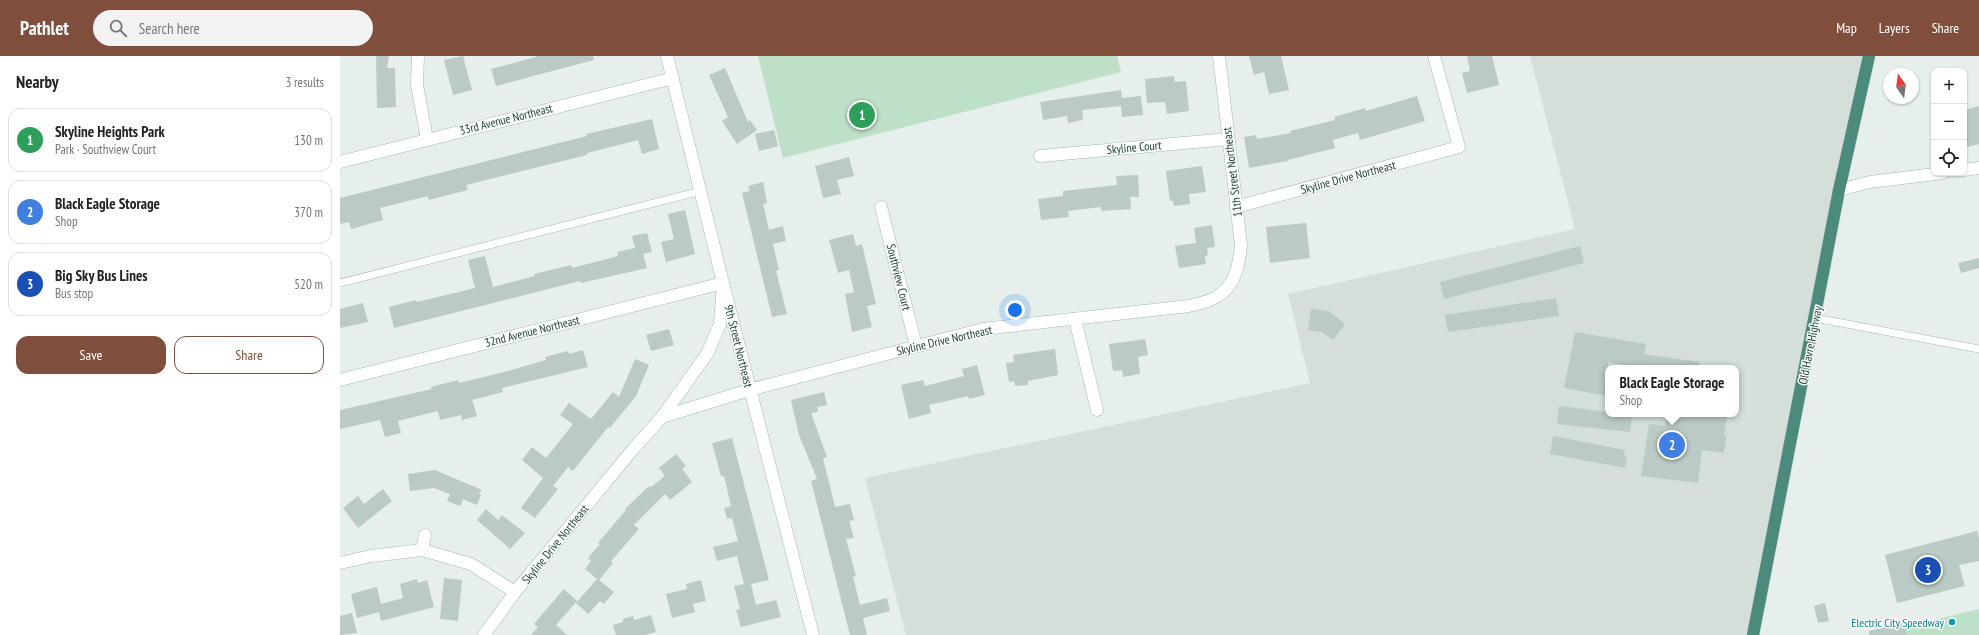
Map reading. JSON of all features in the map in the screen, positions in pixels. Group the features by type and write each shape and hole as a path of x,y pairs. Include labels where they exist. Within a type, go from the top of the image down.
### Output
{"highway":[{"name":"Old Havre Highway","path":"1753,635 1839,190 1869,56"}],"street":[{"path":"418,56 417,85 426,139"},
{"name":"9th Street Northeast","path":"668,56 749,390 813,635"},
{"name":"11th Street Northeast","path":"1219,56 1241,246 1238,270 1228,286"},
{"name":"Skyline Drive Northeast","path":"1236,207 1459,147 1434,56"},
{"name":"33rd Avenue Northeast","path":"340,162 426,139 673,78"},
{"name":"Skyline Court","path":"1040,156 1228,139"},
{"path":"1967,170 1979,168"},
{"path":"1839,190 1870,182 1931,174"},
{"name":"Southview Court","path":"881,207 916,346"},
{"name":"Skyline Drive Northeast","path":"340,563 371,556 422,550 471,564 515,592 634,448 662,417 707,354 720,324 723,283"},
{"name":"32nd Avenue Northeast","path":"340,380 723,283"},
{"name":"Skyline Drive Northeast","path":"662,417 749,390 916,346 984,330 1189,306 1216,297 1228,286"},
{"path":"1075,319 1097,410"},
{"path":"422,550 424,534"},
{"path":"484,635 515,592"}],"lane":[{"path":"340,283 701,191"},
{"path":"1815,318 1979,349"}],"shaded area":[{"path":"1530,56 1869,56 1749,635 906,635 865,478 1310,383 1288,294 1575,229"}],"green space":[{"path":"758,56 1117,56 1121,72 783,158"},
{"name":"Electric City Speedway","path":"1979,609 1979,635 1870,635"}],"building":[{"path":"376,56 389,56 387,68 395,68 396,107 377,108"},
{"path":"463,56 472,90 453,95 444,60"},
{"path":"536,56 593,56 594,60 496,86 491,69"},
{"path":"1249,56 1281,56 1289,90 1269,94 1264,72 1254,75"},
{"path":"1467,56 1492,56 1499,85 1467,93 1462,73 1470,71"},
{"path":"725,68 748,122 750,120 757,130 737,144 722,121 728,117 709,75"},
{"path":"1174,76 1175,82 1186,81 1189,111 1167,114 1165,102 1147,103 1145,79"},
{"path":"1121,90 1122,98 1141,96 1143,115 1122,117 1121,106 1082,110 1083,120 1068,123 1067,116 1043,120 1040,102"},
{"path":"1417,96 1425,121 1360,140 1358,133 1333,140 1335,148 1288,161 1249,168 1244,137 1256,135 1257,139 1291,133 1290,131 1335,120 1334,117 1365,108 1366,111"},
{"path":"1979,106 1979,144 1967,147 1967,140 1967,109"},
{"path":"652,119 659,149 642,154 638,140 587,153 587,155 466,185 468,190 429,200 428,196 380,208 383,220 351,229 349,222 340,224 340,198 587,136 586,134"},
{"path":"774,130 778,146 759,151 755,134"},
{"path":"849,157 854,176 837,180 841,194 823,198 815,166"},
{"path":"1202,166 1206,192 1189,194 1190,204 1174,206 1173,201 1170,201 1166,171"},
{"path":"1138,175 1139,197 1130,197 1131,209 1101,211 1101,207 1068,211 1069,217 1041,220 1038,199 1063,196 1063,191 1117,185 1116,176"},
{"path":"763,182 767,203 763,204 769,230 783,226 786,241 773,244 779,270 776,271 787,314 772,317 742,193 750,191 748,186"},
{"path":"685,210 695,254 666,262 661,242 674,239 668,214"},
{"path":"1306,223 1310,258 1270,263 1266,227"},
{"path":"1212,225 1215,247 1207,248 1208,255 1205,256 1206,264 1179,268 1175,246 1196,243 1194,228"},
{"path":"647,233 652,252 643,254 647,268 581,283 580,281 394,328 389,307 475,288 468,260 485,256 493,287 535,276 534,274 571,265 572,268 618,256 617,252 635,248 632,236"},
{"path":"853,234 856,246 862,244 876,304 867,306 872,327 852,332 845,294 854,292 849,270 838,273 829,240"},
{"path":"1580,246 1584,263 1444,299 1440,282"},
{"path":"1979,258 1979,268 1961,273 1958,263"},
{"path":"1556,298 1559,316 1448,332 1445,315"},
{"path":"363,303 368,322 340,328 340,309"},
{"path":"1311,309 1329,311 1345,324 1333,340 1322,332 1308,330"},
{"path":"669,329 674,345 651,351 646,335"},
{"path":"1575,332 1646,344 1644,354 1699,362 1699,365 1626,365 1608,362 1608,365 1605,365 1605,395 1564,388"},
{"path":"1145,339 1148,355 1138,357 1140,374 1123,377 1122,370 1113,371 1109,344"},
{"path":"1055,349 1058,375 1028,381 1028,385 1015,386 1014,381 1009,382 1006,363 1014,362 1013,355"},
{"path":"583,350 588,367 502,388 503,392 472,400 477,416 462,420 461,415 440,420 438,411 398,421 401,433 385,437 380,420 340,429 340,410 432,389 431,387 458,380 459,383 508,371 546,360 545,357 568,351 569,354"},
{"path":"635,359 649,365 636,396 610,428 608,427 573,471 568,467 553,486 558,489 535,518 521,508 543,478 522,460 532,447 546,458 573,424 560,415 569,403 591,419 613,392 619,397"},
{"path":"977,365 985,395 969,399 968,396 929,405 931,413 909,419 901,385 923,380 925,386 964,376 962,369"},
{"path":"824,392 827,405 817,407 818,412 811,413 827,457 823,458 835,507 850,504 854,520 849,521 854,538 846,539 856,576 853,577 860,605 887,598 890,611 863,618 867,635 850,635 811,481 817,479 799,435 791,400"},
{"path":"1559,406 1605,412 1605,417 1632,417 1630,432 1557,424"},
{"path":"1666,417 1727,417 1724,435 1726,436 1724,453 1702,450 1698,483 1641,476 1649,424 1665,426"},
{"path":"1553,436 1625,450 1624,456 1627,456 1625,468 1550,454"},
{"path":"732,438 769,580 751,584 756,605 776,600 781,617 741,627 736,610 740,609 734,586 744,584 737,556 717,561 713,547 738,541 732,518 727,519 724,508 731,506 724,476 721,476 712,443"},
{"path":"676,454 686,466 682,469 692,482 670,500 665,494 634,525 639,529 611,561 613,563 599,580 614,592 604,604 600,601 588,614 576,603 597,579 585,569 591,561 588,558 600,544 598,543 626,510 625,509 649,486 651,487 665,476 659,468"},
{"path":"435,470 482,490 479,493 481,495 477,505 463,499 460,506 447,501 450,494 434,488 410,491 408,474"},
{"path":"383,489 392,501 358,528 343,508 358,496 364,504"},
{"path":"486,509 498,520 502,515 525,533 510,549 477,520"},
{"path":"1977,531 1979,539 1979,561 1959,565 1965,586 1897,603 1885,555"},
{"path":"444,578 462,580 458,621 440,619"},
{"path":"417,579 418,583 427,580 434,607 381,621 379,612 357,618 351,594 377,587 381,604 403,598 400,584"},
{"path":"701,580 706,601 693,604 695,612 672,618 666,594 687,589 686,584"},
{"path":"564,589 577,601 556,625 567,635 531,635 538,627 534,624"},
{"path":"1825,603 1829,621 1818,623 1814,606"},
{"path":"352,613 357,633 340,635 340,616"},
{"path":"651,615 656,632 645,635 616,635 613,625 623,622 623,619 633,616 634,620"},
{"path":"1904,623 1907,635 1869,635 1869,631"}],"place":[{"name":"Skyline Heights Park","path":"862,115"},
{"name":"Black Eagle Storage","path":"1672,445"},
{"name":"Big Sky Bus Lines","path":"1928,570"},
{"name":"Electric City Speedway","path":"1952,622"}]}
